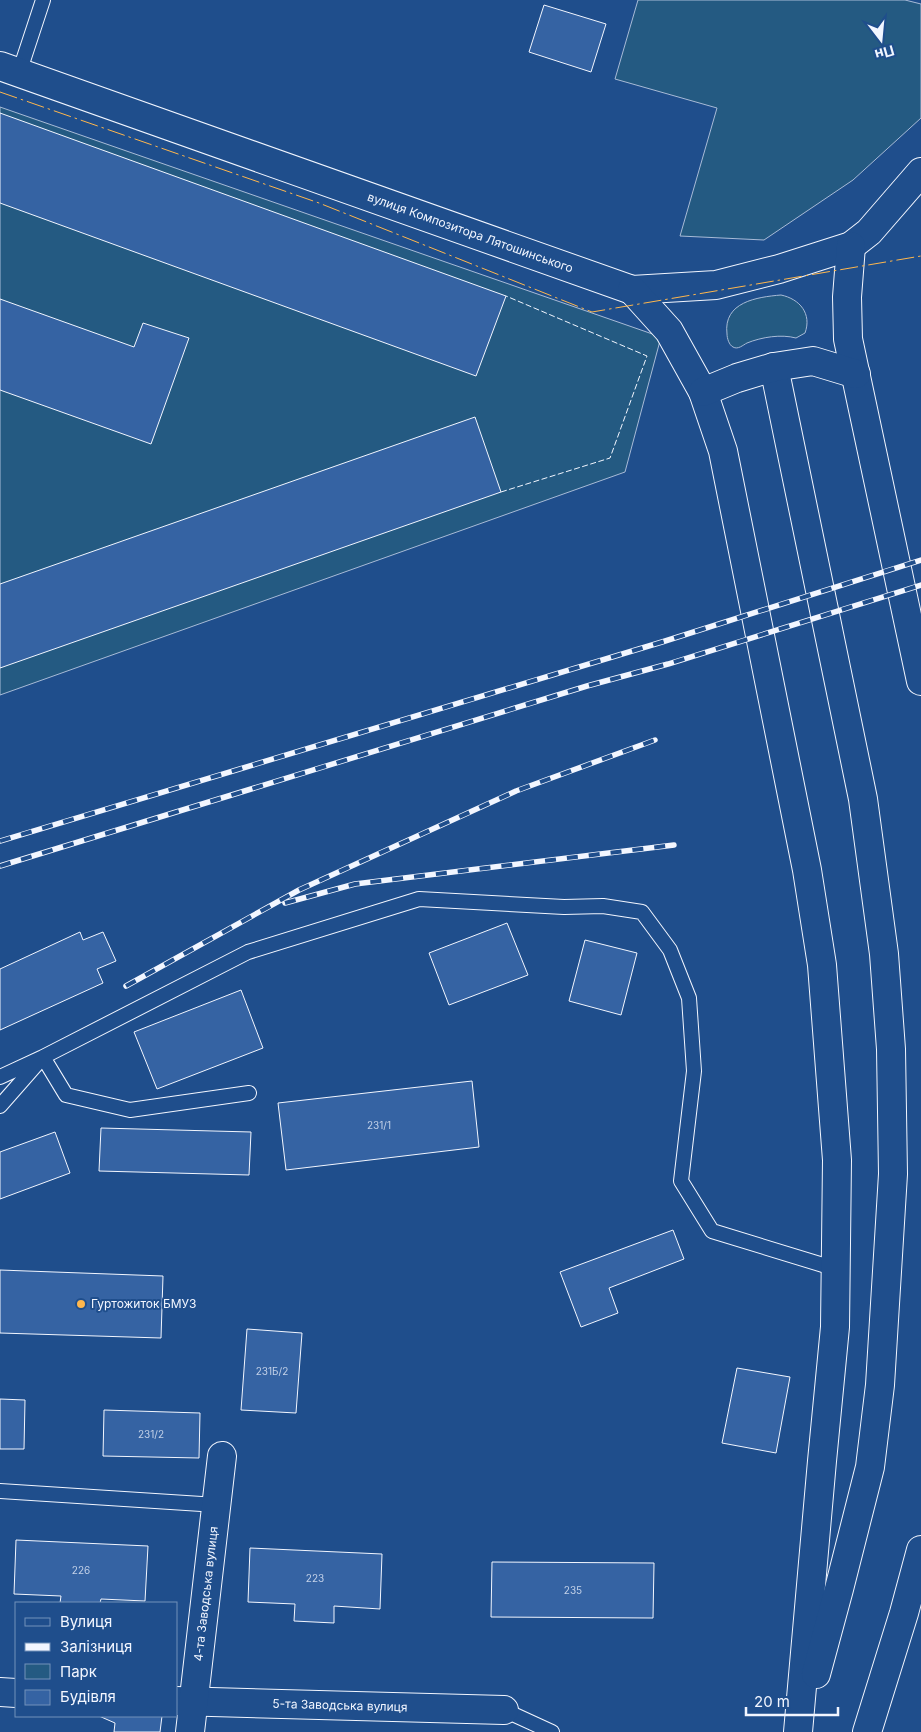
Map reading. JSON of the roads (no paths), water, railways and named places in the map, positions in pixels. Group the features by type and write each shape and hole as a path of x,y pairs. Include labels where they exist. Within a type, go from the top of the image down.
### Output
{"street":[{"name":"вулиця Композитора Лятошинського","path":"10,70 632,290 716,285 779,269 851,246 869,232 921,172"},
{"path":"851,246 847,297 848,339 921,681"},
{"path":"632,290 669,331 703,392 722,451 807,870 822,965 838,1160 835,1327 799,1732"},
{"path":"703,392 737,378 774,367 813,361 856,374"},
{"path":"774,367 863,799 884,954 891,1049 893,1174 880,1385 870,1467 840,1589 799,1732"},
{"name":"4-та Заводська вулиця","path":"190,1732 186,1702 217,1505 222,1456"},
{"path":"867,1732 904,1613 921,1550"},
{"path":"0,1692 15,1693"},
{"name":"5-та Заводська вулиця","path":"186,1702 504,1710"}],"lane":[{"path":"10,70 43,0"},
{"path":"0,1077 248,952 419,899 564,907 603,906 642,912 670,950 689,998 694,1071 681,1181 712,1231 836,1269"},
{"path":"43,1057 66,1094 130,1110 249,1093"},
{"path":"0,1106 43,1057"},
{"path":"0,1491 217,1505"},
{"path":"504,1710 552,1732"}],"railway":[{"path":"0,841 662,642 921,560"},
{"path":"0,866 587,686 668,664 921,585"},
{"path":"126,986 299,890 516,791 655,740"},
{"path":"285,903 355,884 674,845"}],"place":[{"name":"Гуртожиток БМУЗ","path":"81,1304"}]}
